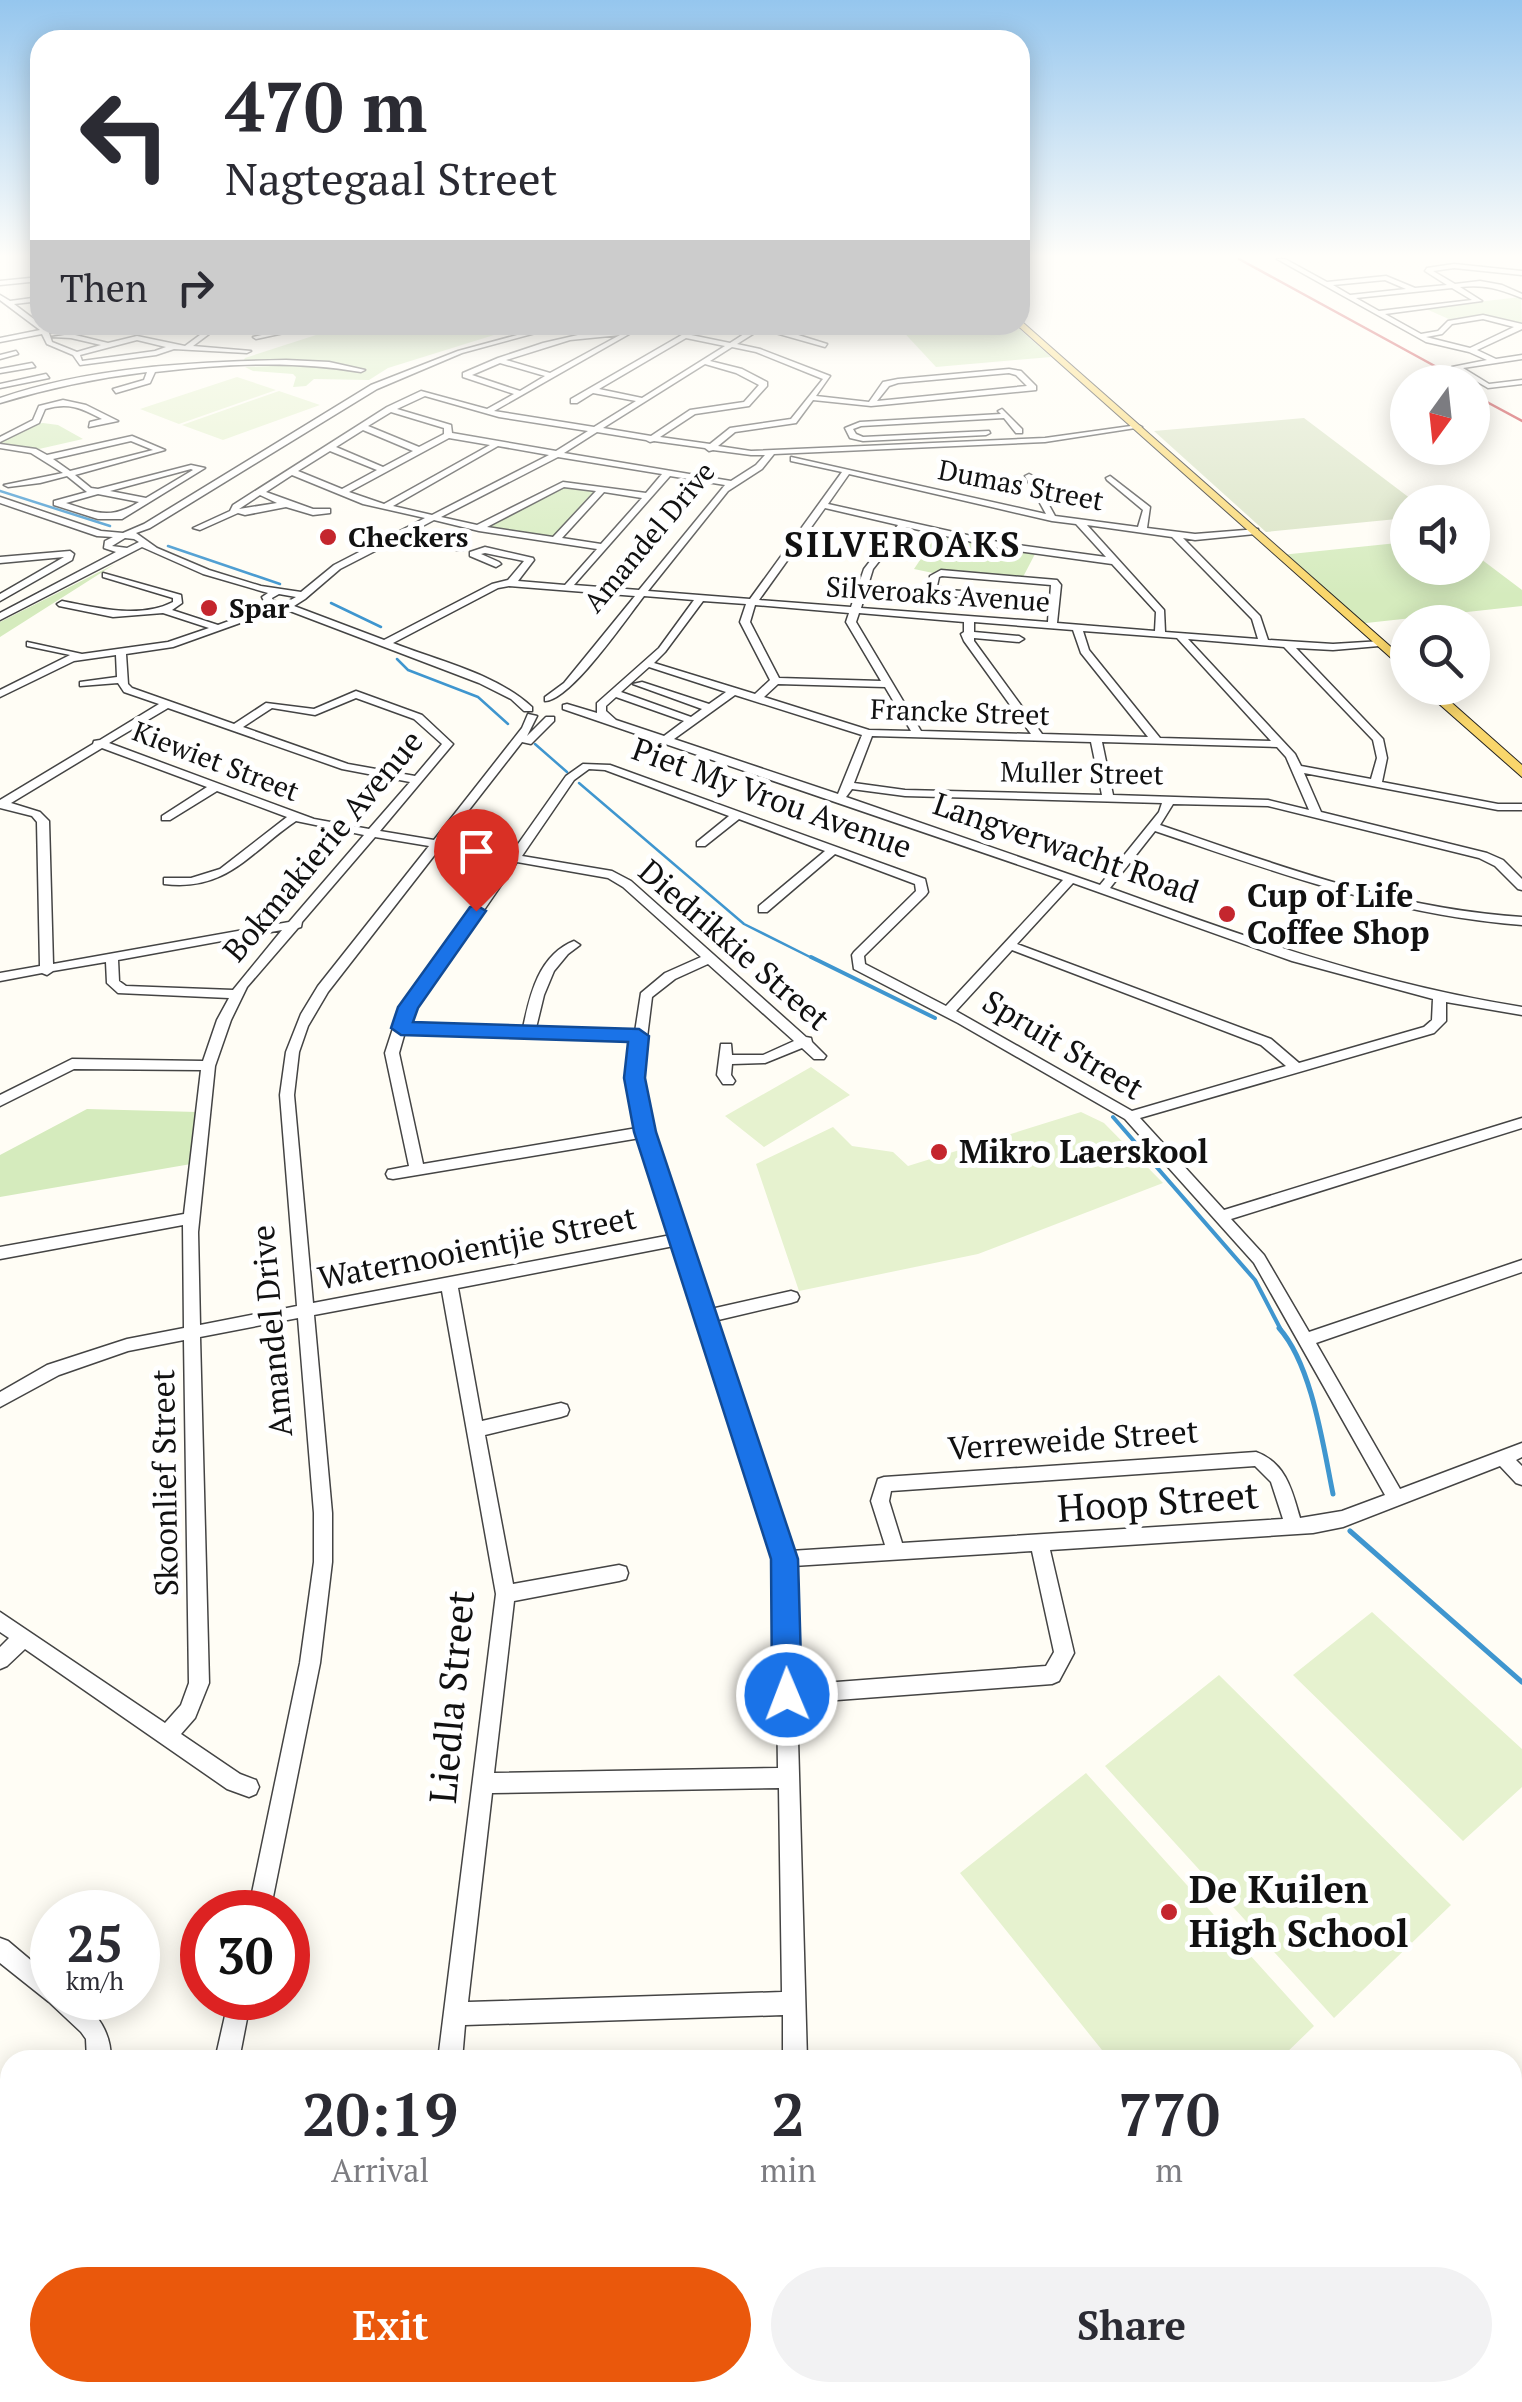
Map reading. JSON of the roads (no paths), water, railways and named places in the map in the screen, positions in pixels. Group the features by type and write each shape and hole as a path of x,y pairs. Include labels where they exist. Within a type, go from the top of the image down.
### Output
{"main road":[{"path":"1074,371 1390,653"},
{"path":"1082,371 1127,412 1132,422"},
{"path":"1447,705 1522,773"}],"street":[{"path":"2,394 143,371"},
{"path":"116,391 147,381 152,371"},
{"path":"0,616 114,541 224,480 333,410 410,371"},
{"path":"477,371 465,376 520,393"},
{"path":"535,371 551,376"},
{"path":"487,412 560,371"},
{"path":"574,401 624,371"},
{"path":"248,614 270,597 314,582 555,454 689,371"},
{"path":"650,440 693,412 746,404 764,384 741,371"},
{"path":"709,449 733,430 793,421 827,378 816,371"},
{"path":"871,404 886,384 898,381 1008,371"},
{"path":"812,398 871,404 1033,389 1018,373 1009,371"},
{"path":"1463,371 1488,386 1522,382"},
{"path":"2,394 46,376"},
{"path":"591,390 643,400"},
{"name":"Dumas Street","path":"390,409 418,394 432,394 487,412 594,431 709,449 809,458 846,471 969,494 1052,518 1196,537 1254,531"},
{"path":"961,397 993,443"},
{"path":"0,443 36,421 42,408 68,401 109,419"},
{"path":"235,512 234,509 390,409 448,428 448,434"},
{"path":"986,432 863,439 853,436 849,428 855,424 1004,413 1019,431"},
{"path":"809,458 993,443 1132,422"},
{"path":"363,427 419,450"},
{"path":"342,493 448,434 495,446 732,484"},
{"path":"8,484 69,474 160,449 132,438 46,458"},
{"path":"0,443 29,449 92,491 148,501"},
{"path":"384,506 495,446"},
{"path":"331,448 383,470"},
{"name":"Amandel Drive","path":"264,1890 310,1663 322,1583 323,1513 286,1095 291,1051 316,998 472,798 530,713 582,668 732,484 775,456"},
{"path":"200,468 148,501 112,518 58,502 92,491 200,468"},
{"path":"774,681 745,622 752,602 846,471"},
{"path":"293,472 384,506 479,528 604,548"},
{"path":"567,588 668,473"},
{"path":"1030,476 1052,518"},
{"path":"1110,478 1148,511 1142,530"},
{"path":"0,616 144,542 155,528 206,498 224,480"},
{"path":"479,528 563,484 648,496"},
{"path":"554,541 603,488"},
{"path":"260,492 316,513 327,511"},
{"path":"0,502 114,541 127,550 270,597"},
{"path":"197,528 235,512 286,504"},
{"path":"823,506 1002,546 1113,562"},
{"path":"904,522 868,568 854,610 853,626 919,736"},
{"path":"1079,522 1161,612 1160,634"},
{"path":"410,528 460,548"},
{"path":"1174,534 1257,618 1264,642"},
{"path":"114,541 144,542 283,606 483,681 515,698 530,713"},
{"path":"496,564 473,554 486,550 530,560 511,583"},
{"path":"0,560 62,552 71,556 0,598"},
{"path":"1052,626 1056,583 941,573 935,576 932,587 940,592 1054,601"},
{"path":"106,575 178,597 164,610"},
{"path":"1,692 80,656 170,644 248,614 283,606 302,597 314,582"},
{"name":"Silveroaks Avenue","path":"388,642 495,586 511,583 1287,644 1342,647 1378,643"},
{"path":"290,590 388,642 490,676 546,700"},
{"path":"615,721 600,710 614,694 651,668 700,598"},
{"path":"62,604 113,614 164,610 216,627"},
{"path":"968,619 966,634 1039,738"},
{"path":"1077,628 1084,650 1157,741"},
{"path":"966,634 1019,639"},
{"path":"1180,636 1299,768 1316,812"},
{"path":"30,644 80,656"},
{"path":"1287,644 1378,739 1382,758 1376,783"},
{"path":"121,652 122,679 128,690 346,767 419,780"},
{"name":"Amandel Drive","path":"472,798 565,705 582,668"},
{"name":"Francke Street","path":"651,668 868,733 1280,744"},
{"path":"84,684 122,679"},
{"path":"756,698 774,681 888,684"},
{"path":"638,684 710,708"},
{"path":"614,694 693,721"},
{"path":"662,736 693,721 730,694"},
{"name":"Bokmakierie Avenue","path":"191,1218 208,1066 236,994 448,742 418,716 362,695 346,695 315,712 280,704 267,706 235,728"},
{"name":"Langverwacht Road","path":"546,700 662,736 1316,964 1440,998 1522,1011"},
{"path":"1,804 167,704"},
{"name":"Langverwacht Road","path":"530,713 662,736"},
{"path":"842,799 868,733"},
{"path":"1096,740 1108,798"},
{"name":"Kiewiet Street","path":"98,743 294,817 435,844"},
{"name":"Piet My Vrou Avenue","path":"416,1170 392,1053 408,1007 570,778 587,766 606,767 910,876 922,885 922,892 858,955 859,966 872,974"},
{"path":"1299,768 1498,807 1522,807"},
{"name":"Muller Street","path":"848,786 906,793 1268,803 1482,855 1499,863 1522,886"},
{"path":"166,818 215,787"},
{"path":"1102,890 1154,828 1170,805 1168,800"},
{"path":"1,804 36,814 43,821 48,971"},
{"path":"701,844 737,815"},
{"path":"168,881 226,873 269,832 294,817"},
{"path":"1154,828 1373,899 1453,917 1522,922"},
{"name":"Diedrikkie Street","path":"435,844 600,872 620,879 819,1056"},
{"path":"763,910 834,849"},
{"path":"948,1012 1070,879"},
{"path":"0,977 297,924"},
{"path":"529,1032 540,984 562,952 574,945"},
{"path":"1010,945 1266,1042 1298,1069"},
{"path":"712,958 670,976 644,1002 635,1078 645,1132 784,1559 795,2050"},
{"path":"112,959 113,983 122,990 236,994"},
{"name":"Spruit Street","path":"872,974 948,1012 1130,1116 1259,1259 1395,1497"},
{"path":"1130,1116 1429,1030 1439,1021 1440,998"},
{"path":"401,1028 639,1036"},
{"path":"728,1081 724,1075 726,1054 766,1059 806,1042"},
{"path":"0,1101 72,1064 208,1066"},
{"path":"1222,1216 1522,1123"},
{"path":"393,1174 645,1132"},
{"path":"0,1253 191,1218"},
{"name":"Skoonlief Street","path":"167,1736 188,1711 198,1683 191,1218"},
{"name":"Waternooientjie Street","path":"0,1400 54,1370 90,1356 680,1239"},
{"path":"1306,1340 1522,1266"},
{"name":"Liedla Street","path":"449,1284 504,1594 451,2050"},
{"path":"707,1316 791,1297"},
{"path":"474,1430 561,1410"},
{"name":"Hoop Street","path":"784,1559 1294,1526 1343,1519 1522,1450"},
{"path":"1503,1457 1522,1478"},
{"name":"Verreweide Street","path":"896,1552 880,1501 884,1484 995,1474 1256,1459 1276,1474 1294,1526"},
{"path":"787,1695 1052,1675 1064,1653 1039,1543"},
{"path":"504,1594 619,1573"},
{"path":"0,1621 234,1782 249,1787"},
{"path":"0,1660 24,1637"},
{"path":"483,1783 789,1778"},
{"path":"0,1949 30,1974"},
{"path":"456,2014 793,2003"},
{"path":"88,2020 100,2038 99,2050"},
{"path":"229,2050 236,2020"}],"waterway":[{"path":"0,491 110,526"},
{"path":"168,546 280,584"},
{"path":"331,603 381,627"},
{"path":"397,659 408,670 478,697 508,724"},
{"path":"535,744 567,772"},
{"path":"579,783 744,924 816,960"},
{"path":"811,957 935,1018"},
{"path":"1113,1117 1255,1280 1281,1330"},
{"path":"1279,1328 1308,1384 1333,1494"},
{"path":"1350,1531 1522,1682"}],"railway":[{"path":"1490,404 1522,421"}],"place":[{"name":"Checkers","path":"328,537"},
{"name":"Spar","path":"209,608"},
{"name":"Cup of Life Coffee Shop","path":"1227,914"},
{"name":"Mikro Laerskool","path":"939,1152"},
{"name":"De Kuilen High School","path":"1169,1912"}],"district":[{"name":"SILVEROAKS","path":"903,545"}]}
